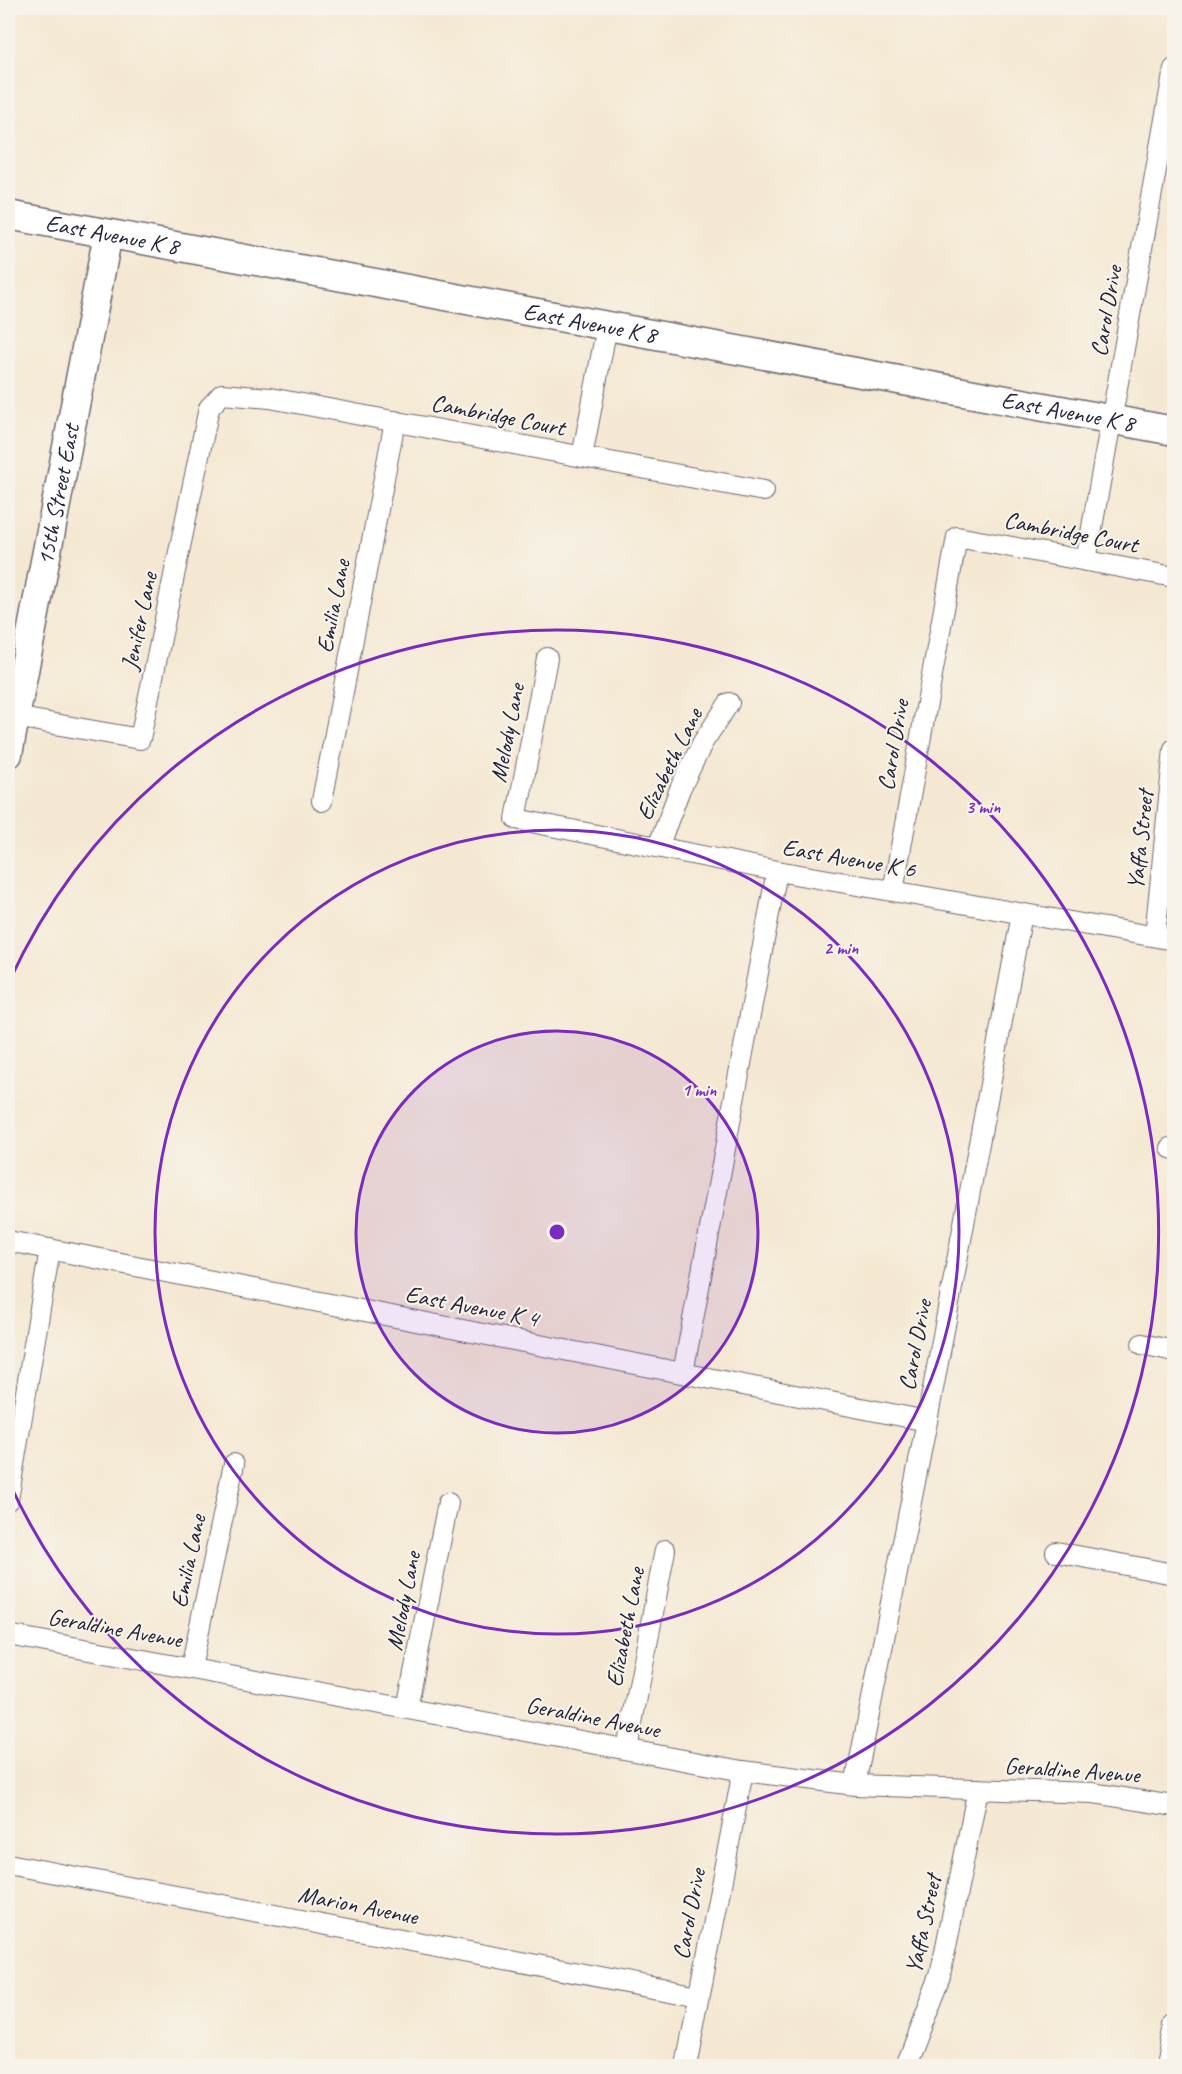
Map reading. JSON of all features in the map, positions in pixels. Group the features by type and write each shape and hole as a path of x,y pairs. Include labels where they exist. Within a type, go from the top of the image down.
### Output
{"street":[{"name":"Carol Drive","path":"1086,561 1171,114 1174,69"},
{"name":"East Avenue K 8","path":"8,215 1174,431"},
{"name":"15th Street East","path":"8,754 108,234"},
{"path":"582,457 607,326"},
{"name":"Jenifer Lane","path":"15,717 140,739 208,408 222,393"},
{"name":"Cambridge Court","path":"222,393 270,398 764,491"},
{"name":"Emilia Lane","path":"322,801 395,421"},
{"name":"Carol Drive","path":"892,891 957,537"},
{"name":"Cambridge Court","path":"957,537 1174,577"},
{"name":"Melody Lane","path":"516,819 547,658"},
{"name":"Elizabeth Lane","path":"658,847 680,789 698,752 729,703"},
{"name":"Yaffa Street","path":"1165,938 1174,749"},
{"name":"East Avenue K 6","path":"516,819 777,871 1165,938"},
{"path":"683,1373 777,871"},
{"name":"Carol Drive","path":"855,1785 927,1421 1022,914"},
{"name":"East Avenue K 4","path":"8,1241 927,1421"},
{"path":"8,1500 50,1249"},
{"path":"1142,1344 1174,1351"},
{"name":"Emilia Lane","path":"191,1668 234,1464"},
{"name":"Melody Lane","path":"407,1708 448,1503"},
{"name":"Elizabeth Lane","path":"627,1749 665,1550"},
{"path":"1056,1552 1174,1574"},
{"name":"Geraldine Avenue","path":"8,1635 743,1771 855,1785 1093,1793 1174,1806"},
{"name":"Carol Drive","path":"686,2067 743,1771"},
{"name":"Yaffa Street","path":"905,2067 940,1976 978,1789"},
{"name":"Marion Avenue","path":"8,1864 699,1996"},
{"path":"1166,2067 1174,2025"}]}
